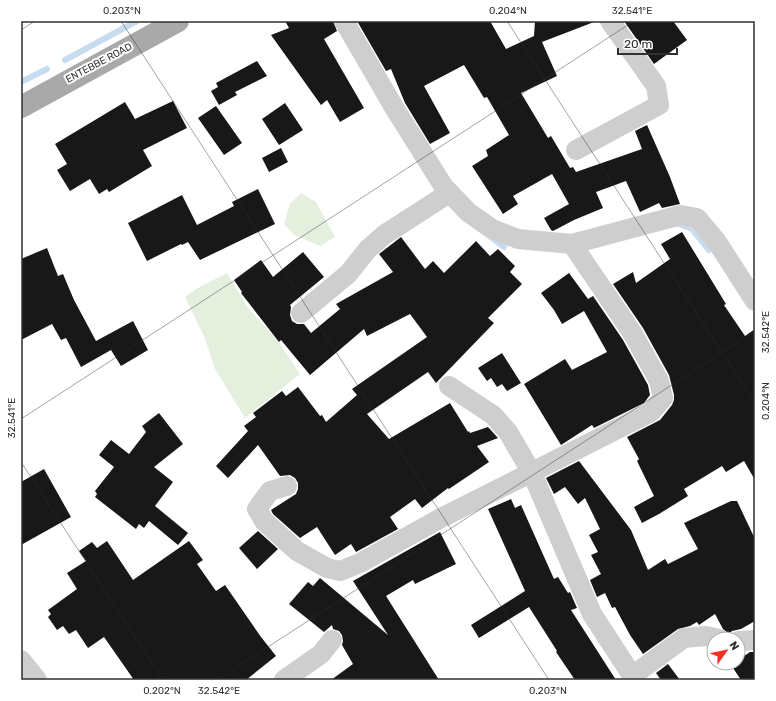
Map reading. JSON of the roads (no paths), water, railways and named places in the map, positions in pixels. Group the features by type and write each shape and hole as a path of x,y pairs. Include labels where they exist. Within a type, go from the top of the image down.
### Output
{"main road":[{"name":"ENTEBBE ROAD","path":"21,107 178,21"}],"street":[{"path":"344,21 395,109 444,187 468,212 492,229 518,239 572,244 681,215 696,218 717,242 755,301"},
{"path":"576,150 659,105 656,86 610,21"},
{"path":"301,314 348,274 368,249 384,235 450,193"},
{"path":"288,486 270,491 257,509 264,521 280,538 297,551 327,568 340,571 360,563 441,518 650,412 662,398 659,380 633,334 572,244"},
{"path":"449,386 493,415 508,432 532,472 592,614 629,677 684,638 706,636"},
{"path":"284,680 321,654 332,640"},
{"path":"21,660 37,680"}],"waterway":[{"path":"65,60 137,21"},
{"path":"21,82 47,69"},
{"path":"679,224 692,229 709,250"},
{"path":"491,237 504,247"}]}
